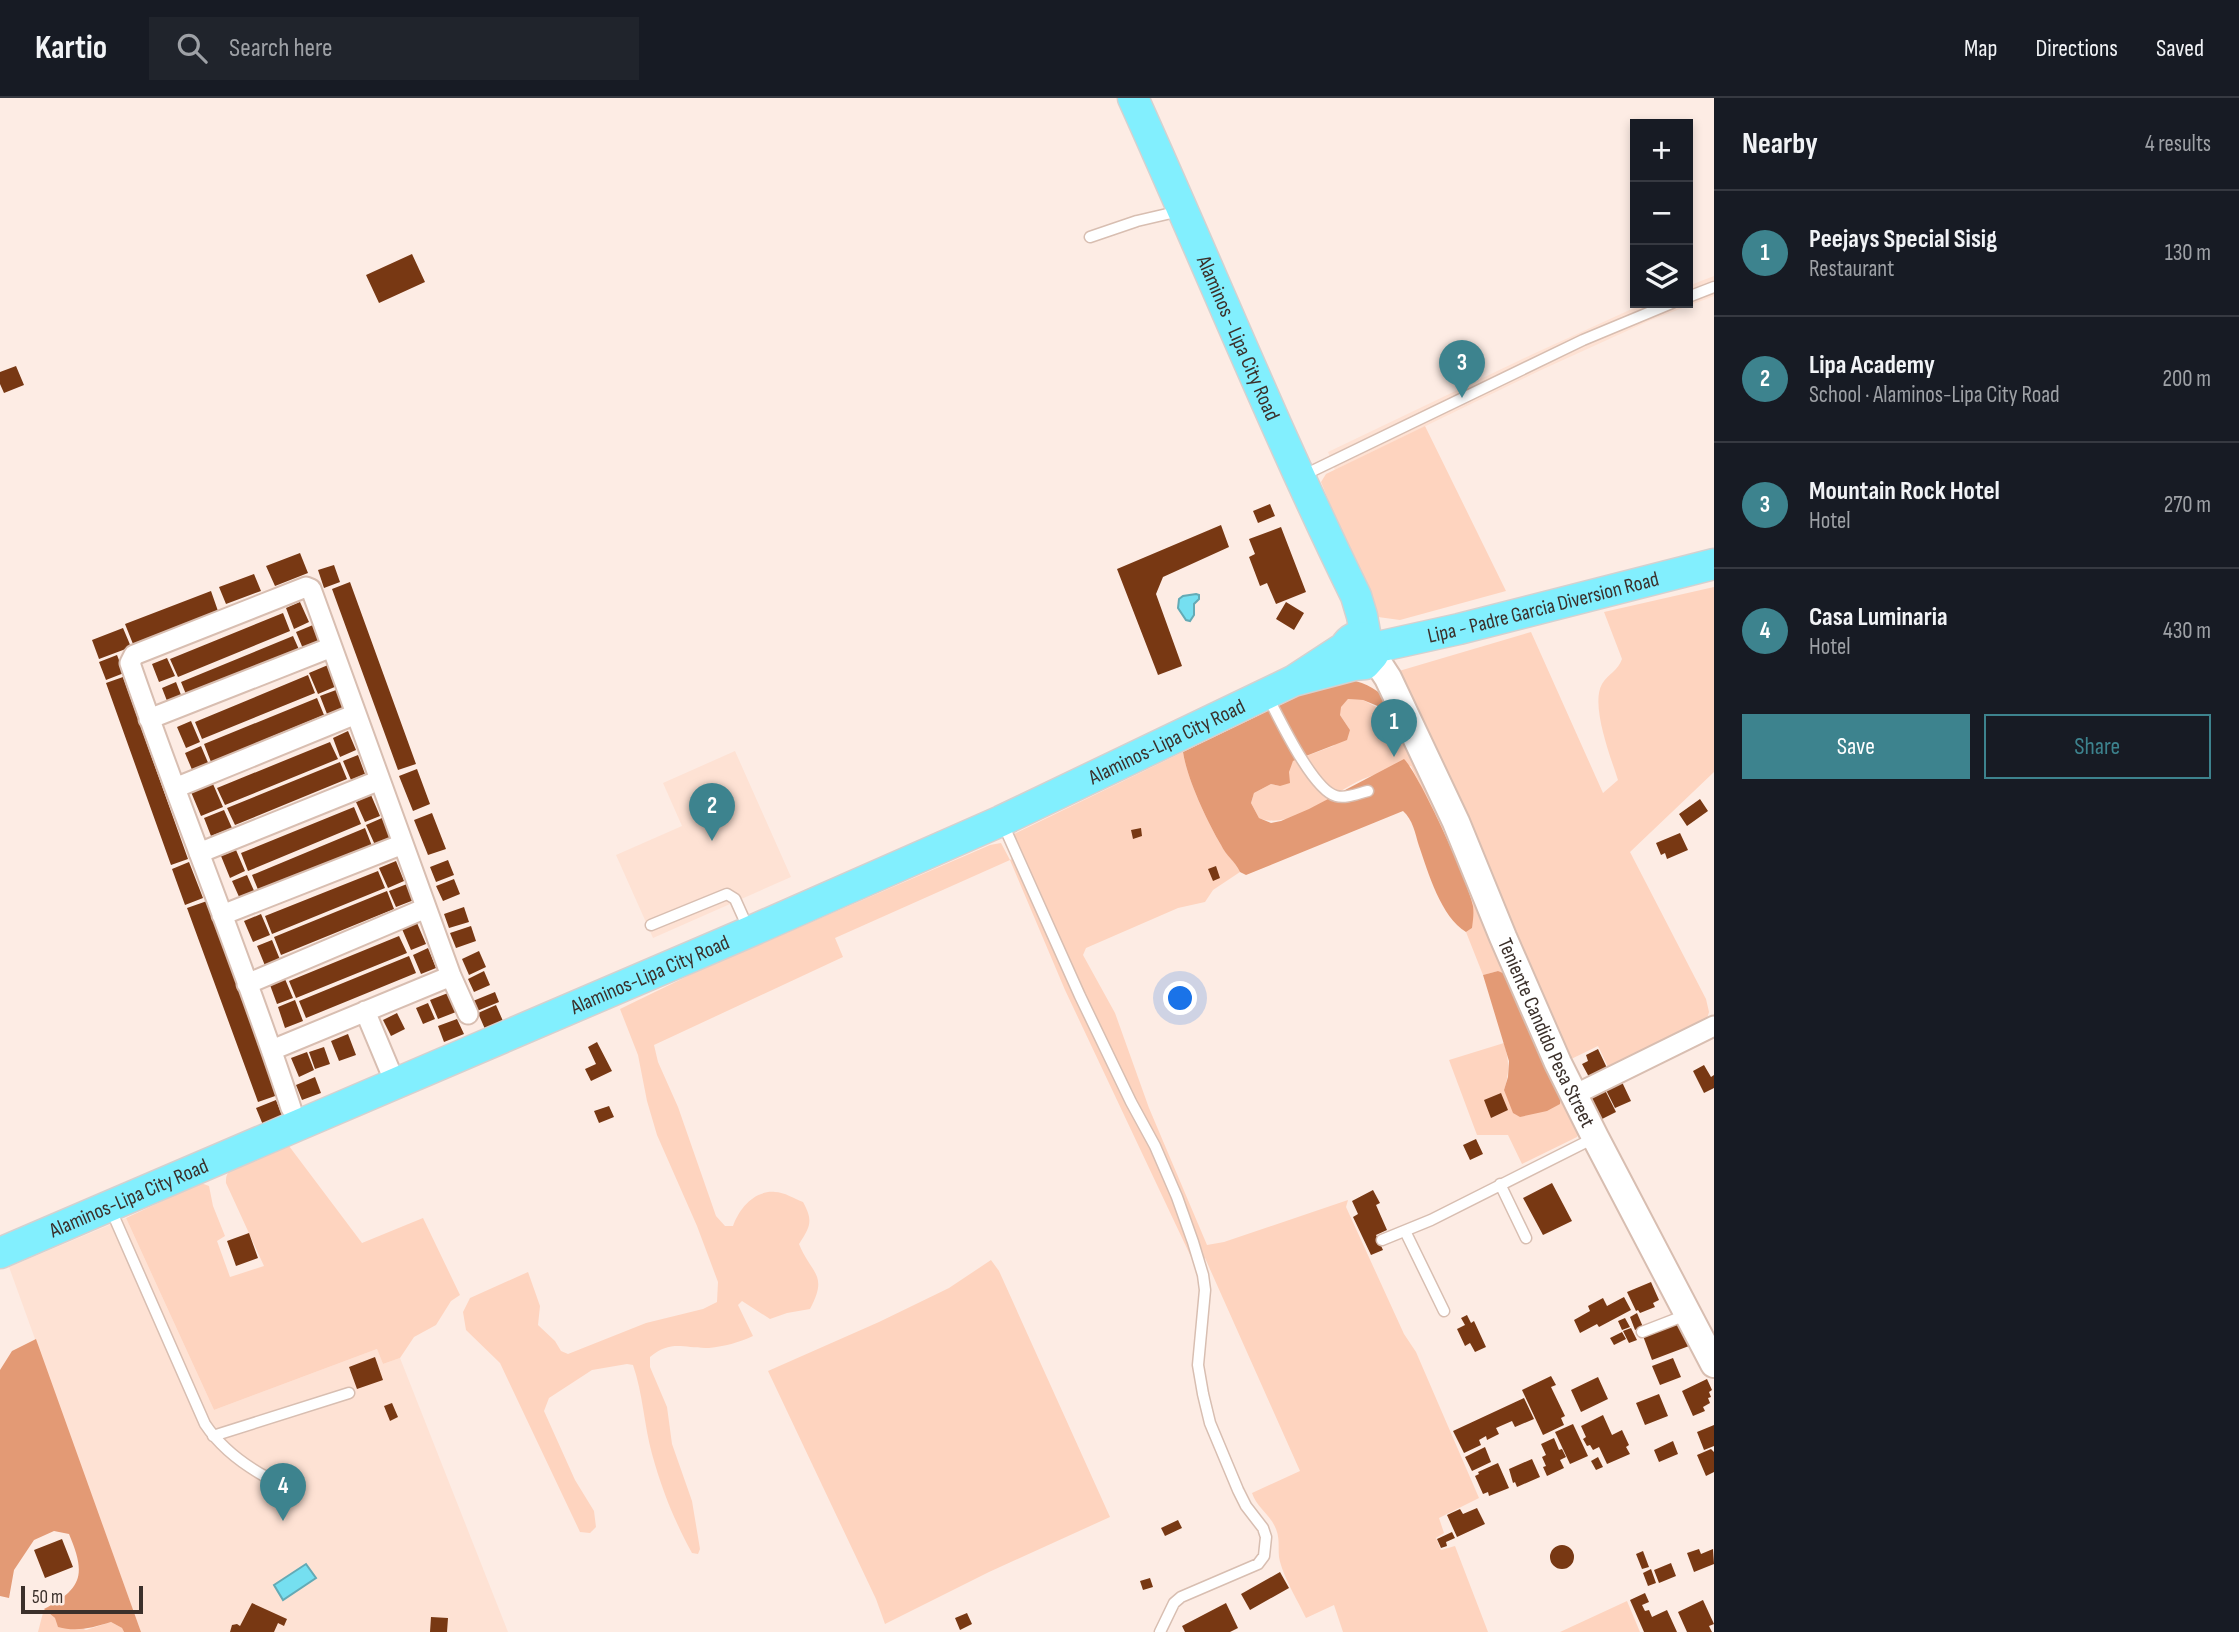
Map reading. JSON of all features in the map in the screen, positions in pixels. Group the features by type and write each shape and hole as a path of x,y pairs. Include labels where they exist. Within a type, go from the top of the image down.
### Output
{"main road":[{"name":"Alaminos - Lipa City Road","path":"1133,98 1231,324 1359,606 1360,651"},
{"name":"Lipa - Padre Garcia Diversion Road","path":"1360,651 1459,629 1714,564"},
{"name":"Alaminos-Lipa City Road","path":"0,1253 396,1085 1001,821 1360,651"}],"street":[{"path":"291,1108 149,719 130,663 134,655 309,587 451,976 468,1014"},
{"path":"149,719 332,647"},
{"name":"Teniente Candido Pesa Street","path":"1360,651 1374,679 1395,695 1456,822 1503,937 1574,1095 1686,1315 1714,1364"},
{"path":"175,788 356,714"},
{"path":"199,853 380,780"},
{"path":"222,915 403,844"},
{"path":"247,984 426,908"},
{"path":"272,1050 451,976"},
{"path":"365,1011 396,1085"},
{"path":"1574,1095 1714,1026"}],"lane":[{"path":"1090,237 1137,221 1184,211"},
{"path":"1693,295 1714,286"},
{"path":"1301,477 1583,340 1660,308"},
{"path":"1266,694 1321,788 1336,796 1345,797 1368,791"},
{"path":"1001,821 1080,996 1155,1146 1177,1197 1205,1282 1198,1365 1210,1423 1238,1490 1266,1537 1264,1556 1258,1564 1181,1597 1174,1603 1160,1632"},
{"path":"651,925 727,894 735,899 749,932"},
{"path":"1382,1240 1595,1137"},
{"path":"1500,1184 1526,1238"},
{"path":"110,1206 200,1416 213,1436 235,1458 268,1478"},
{"path":"1405,1231 1444,1311"},
{"path":"1642,1332 1686,1315"},
{"path":"213,1436 349,1393"}],"shaded area":[{"path":"1714,276 1714,296 1693,304 1693,284"},
{"path":"1634,308 1682,308 1541,370 1335,470 1328,452"},
{"path":"1425,426 1506,591 1400,620 1378,617 1373,611 1321,482 1326,474"},
{"path":"1714,587 1714,772 1630,852 1706,999 1709,1012 1706,1022 1610,1071 1598,1046 1567,1061 1399,671 1531,632 1603,793 1618,780 1603,732 1598,705 1599,693 1602,684 1622,659 1604,612"},
{"path":"1350,680 1372,688 1390,704 1385,709 1363,700 1348,699 1341,707 1340,715 1350,730 1347,740 1293,761 1289,772 1290,783 1280,786 1271,784 1254,793 1251,803 1259,818 1271,823 1281,821 1404,759 1431,806 1470,894 1473,920 1472,928 1466,932 1449,916 1443,905 1431,881 1411,823 1403,811 1246,875 1240,872 1223,849 1204,812 1193,787 1183,752 1309,691"},
{"path":"1348,699 1363,700 1378,708 1390,704 1515,987 1498,971 1483,975 1466,932 1472,928 1437,820 1411,766 1356,782 1315,807 1286,819 1272,821 1259,818 1251,803 1254,793 1271,784 1280,786 1293,761 1333,746 1350,730 1340,715 1340,707"},
{"path":"735,751 791,877 653,938 616,855 682,826 663,783"},
{"path":"1183,752 1193,787 1204,812 1221,845 1240,872 1213,890 1205,902 1178,908 1086,948 1083,955 1115,1013 1149,1108 1207,1245 1224,1242 1348,1200 1346,1207 1404,1334 1416,1352 1479,1498 1439,1518 1444,1533 1436,1538 1441,1550 1455,1546 1488,1632 1343,1632 1334,1605 1306,1618 1281,1564 1276,1529 1252,1493 1300,1471 1205,1258 1192,1259 1065,990 1010,860 1022,854 1014,834"},
{"path":"1001,843 1010,860 835,938 843,957 654,1045 716,1216 725,1226 733,1226 748,1202 767,1192 782,1193 803,1202 809,1223 799,1244 816,1275 818,1288 810,1309 770,1319 742,1301 738,1305 753,1336 709,1348 665,1348 650,1357 650,1367 667,1407 672,1444 692,1501 700,1549 698,1554 692,1553 660,1480 649,1443 633,1365 592,1370 549,1398 544,1411 575,1480 594,1511 596,1527 590,1533 580,1532 500,1363 466,1330 463,1312 470,1298 528,1272 540,1306 538,1325 555,1341 561,1351 568,1354 646,1323 703,1309 717,1302 718,1282 657,1135 638,1055 620,1009 696,972 990,845"},
{"path":"1498,971 1505,974 1561,1095 1560,1104 1547,1111 1520,1117 1513,1113 1504,1090 1509,1061 1483,975"},
{"path":"1504,1043 1508,1066 1504,1090 1561,1095 1579,1133 1577,1137 1522,1164 1508,1135 1477,1135 1449,1060"},
{"path":"289,1146 362,1243 423,1218 460,1295 451,1301 436,1325 414,1337 400,1358 383,1364 377,1349 214,1410 126,1218 201,1183 209,1186 213,1206 225,1236 217,1241 230,1277 264,1266 226,1183 226,1177 241,1164"},
{"path":"126,1218 214,1410 377,1349 383,1364 400,1358 508,1632 141,1632 9,1267"},
{"path":"991,1260 999,1271 1110,1517 989,1572 885,1624 876,1599 768,1371 949,1288"},
{"path":"36,1339 141,1632 124,1632 111,1622 84,1629 58,1627 55,1618 44,1609 67,1594 78,1579 78,1560 69,1534 54,1531 34,1540 14,1570 9,1598 0,1596 0,1370 12,1351"},
{"path":"1627,1601 1640,1632 1560,1632"},
{"path":"44,1609 55,1618 86,1630 111,1622 124,1632 38,1632"}],"water":[{"path":"1196,594 1199,599 1194,604 1194,615 1190,621 1186,620 1178,608 1179,599"},
{"path":"306,1564 316,1578 283,1600 274,1585"}],"building":[{"path":"412,254 425,282 379,303 366,275"},
{"path":"16,366 24,385 4,393 0,384 0,372"},
{"path":"1270,504 1275,516 1258,523 1253,511"},
{"path":"1221,525 1229,547 1163,577 1156,594 1182,666 1158,675 1117,569"},
{"path":"1281,527 1306,592 1276,604 1267,583 1260,586 1249,557 1255,554 1249,539"},
{"path":"300,553 308,573 275,586 266,566"},
{"path":"334,565 340,582 324,588 318,570"},
{"path":"254,574 261,591 226,604 219,587"},
{"path":"350,582 416,764 398,770 332,589"},
{"path":"211,591 218,611 133,644 125,624"},
{"path":"300,602 309,622 294,629 286,608"},
{"path":"1286,602 1304,613 1294,630 1276,619"},
{"path":"283,613 290,631 178,677 170,659"},
{"path":"313,625 321,644 304,651 296,632"},
{"path":"123,628 131,647 99,659 92,640"},
{"path":"293,636 301,654 188,699 181,682"},
{"path":"117,655 124,673 106,680 99,662"},
{"path":"167,658 175,676 159,682 152,664"},
{"path":"328,665 337,686 318,694 309,673"},
{"path":"308,675 315,693 202,739 195,722"},
{"path":"123,677 188,859 171,865 106,683"},
{"path":"176,682 183,700 169,706 162,688"},
{"path":"336,690 343,708 327,714 320,696"},
{"path":"317,698 324,715 211,762 204,744"},
{"path":"191,721 200,742 186,748 177,727"},
{"path":"348,731 356,750 340,757 333,738"},
{"path":"330,742 338,759 225,805 217,788"},
{"path":"201,746 209,765 193,772 185,753"},
{"path":"358,755 365,774 351,780 343,761"},
{"path":"340,762 347,779 235,825 227,808"},
{"path":"417,769 430,804 413,811 399,776"},
{"path":"213,784 223,807 201,816 191,792"},
{"path":"371,795 380,816 365,822 356,802"},
{"path":"1700,799 1708,811 1687,826 1679,814"},
{"path":"354,807 361,824 248,871 241,853"},
{"path":"224,810 232,828 211,836 204,818"},
{"path":"432,813 446,849 428,855 414,820"},
{"path":"382,818 391,839 375,845 366,825"},
{"path":"365,828 372,846 259,892 252,875"},
{"path":"1141,828 1142,836 1133,839 1131,830"},
{"path":"1680,833 1688,850 1667,859 1665,853 1661,855 1656,843"},
{"path":"236,850 245,871 230,878 221,856"},
{"path":"448,860 454,875 436,882 430,867"},
{"path":"396,861 404,881 388,888 379,868"},
{"path":"189,862 203,898 185,905 172,869"},
{"path":"1216,866 1220,878 1213,881 1208,869"},
{"path":"378,871 385,888 272,934 265,916"},
{"path":"247,875 255,893 240,899 232,881"},
{"path":"454,879 460,894 443,901 436,886"},
{"path":"407,884 414,900 396,907 389,891"},
{"path":"387,891 394,909 281,955 274,937"},
{"path":"207,901 278,1095 258,1102 187,908"},
{"path":"464,907 469,922 449,928 444,914"},
{"path":"261,914 270,935 253,942 244,921"},
{"path":"417,923 426,944 411,950 402,929"},
{"path":"471,926 476,941 456,948 450,933"},
{"path":"399,936 407,953 296,998 289,981"},
{"path":"272,940 281,962 266,968 257,946"},
{"path":"428,948 436,968 421,974 413,955"},
{"path":"479,951 486,967 469,975 462,959"},
{"path":"409,956 416,973 306,1018 299,1001"},
{"path":"484,971 490,985 474,992 468,979"},
{"path":"285,979 293,998 277,1004 270,985"},
{"path":"495,992 499,1002 477,1011 473,1001"},
{"path":"448,993 456,1012 438,1019 430,1000"},
{"path":"295,1000 303,1021 285,1028 278,1007"},
{"path":"428,1003 435,1019 423,1024 416,1008"},
{"path":"496,1005 503,1021 485,1029 478,1013"},
{"path":"397,1013 405,1029 391,1036 383,1020"},
{"path":"457,1019 464,1034 444,1042 438,1026"},
{"path":"348,1034 356,1055 339,1061 331,1041"},
{"path":"597,1042 612,1071 591,1081 585,1069 596,1064 588,1047"},
{"path":"324,1047 330,1064 315,1069 309,1052"},
{"path":"1598,1049 1607,1068 1589,1077 1582,1064 1588,1061 1586,1055"},
{"path":"307,1052 314,1070 299,1077 291,1058"},
{"path":"1704,1065 1711,1077 1714,1075 1714,1088 1704,1093 1693,1071"},
{"path":"315,1077 321,1093 302,1100 296,1085"},
{"path":"1622,1082 1631,1101 1615,1108 1606,1090"},
{"path":"1605,1090 1616,1112 1598,1121 1587,1099"},
{"path":"1501,1093 1508,1110 1491,1118 1484,1100"},
{"path":"276,1100 283,1118 263,1125 256,1108"},
{"path":"609,1106 614,1117 599,1123 594,1111"},
{"path":"1476,1139 1483,1154 1470,1160 1463,1145"},
{"path":"1552,1183 1572,1221 1543,1235 1523,1198"},
{"path":"1373,1190 1380,1203 1376,1205 1387,1230 1376,1235 1383,1250 1371,1255 1353,1217 1358,1214 1352,1201"},
{"path":"249,1233 258,1258 236,1266 227,1241"},
{"path":"1651,1282 1659,1300 1653,1303 1655,1307 1640,1313 1636,1311 1627,1292"},
{"path":"1624,1297 1631,1310 1599,1327 1597,1324 1580,1333 1574,1320 1590,1311 1588,1306 1603,1298 1607,1306"},
{"path":"1637,1313 1643,1327 1635,1330 1630,1317"},
{"path":"1467,1315 1471,1323 1474,1321 1486,1347 1475,1352 1470,1343 1465,1346 1457,1329 1465,1325 1461,1318"},
{"path":"1625,1318 1630,1327 1622,1330 1618,1321"},
{"path":"1682,1321 1689,1346 1652,1360 1643,1336"},
{"path":"1631,1328 1637,1340 1629,1343 1623,1331"},
{"path":"1622,1332 1626,1339 1614,1345 1610,1338"},
{"path":"375,1357 383,1380 357,1389 349,1367"},
{"path":"1673,1358 1681,1377 1660,1385 1652,1366"},
{"path":"1551,1376 1556,1385 1551,1387 1565,1416 1561,1418 1564,1425 1543,1435 1522,1390"},
{"path":"1598,1377 1608,1399 1581,1412 1571,1390"},
{"path":"1707,1379 1712,1390 1709,1392 1711,1397 1708,1398 1710,1403 1703,1407 1705,1411 1693,1416 1682,1391"},
{"path":"1659,1394 1668,1416 1645,1425 1636,1403"},
{"path":"1524,1398 1534,1419 1515,1427 1512,1421 1496,1428 1499,1434 1487,1440 1486,1436 1479,1440 1481,1445 1464,1453 1453,1431"},
{"path":"392,1403 398,1417 390,1421 384,1406"},
{"path":"1603,1415 1612,1435 1622,1430 1630,1454 1607,1464 1599,1447 1593,1450 1590,1445 1587,1446 1581,1426"},
{"path":"1573,1424 1588,1456 1570,1464 1555,1432"},
{"path":"1714,1425 1714,1446 1704,1450 1697,1432"},
{"path":"1554,1438 1559,1450 1562,1449 1566,1457 1560,1460 1564,1468 1547,1476 1542,1457 1546,1455 1541,1444"},
{"path":"1673,1441 1678,1454 1659,1462 1654,1450"},
{"path":"1485,1447 1491,1462 1472,1471 1465,1457"},
{"path":"1711,1449 1714,1452 1714,1472 1706,1476 1697,1455"},
{"path":"1598,1457 1603,1467 1596,1470 1591,1461"},
{"path":"1532,1459 1540,1477 1517,1487 1509,1469"},
{"path":"1498,1463 1509,1488 1489,1496 1488,1492 1483,1494 1475,1476"},
{"path":"1477,1508 1485,1524 1457,1537 1447,1515 1460,1509 1463,1514"},
{"path":"1178,1520 1182,1528 1165,1536 1161,1528"},
{"path":"1452,1532 1455,1538 1441,1548 1437,1539"},
{"path":"62,1539 73,1567 45,1578 34,1550"},
{"path":"1562,1545 1571,1548 1574,1557 1571,1566 1562,1569 1553,1566 1550,1557 1553,1548"},
{"path":"1699,1549 1701,1554 1713,1549 1714,1564 1694,1572 1687,1553"},
{"path":"1643,1551 1649,1567 1642,1569 1636,1554"},
{"path":"1671,1563 1676,1576 1659,1583 1654,1570"},
{"path":"1651,1569 1656,1583 1648,1586 1643,1573"},
{"path":"1280,1572 1289,1588 1250,1610 1241,1594"},
{"path":"1150,1578 1153,1587 1143,1590 1140,1581"},
{"path":"1645,1593 1649,1602 1642,1605 1645,1611 1649,1610 1652,1617 1667,1610 1677,1632 1644,1632 1630,1600"},
{"path":"1703,1600 1714,1624 1709,1626 1712,1632 1687,1632 1678,1612"},
{"path":"252,1603 287,1619 284,1626 278,1623 274,1632 230,1632 232,1625 240,1626"},
{"path":"1226,1603 1238,1628 1230,1632 1185,1632 1182,1626"},
{"path":"967,1613 972,1624 960,1630 955,1618"},
{"path":"431,1617 448,1618 447,1632 430,1632"}],"place":[{"name":"Mountain Rock Hotel","path":"1462,398"},
{"name":"Peejays Special Sisig","path":"1394,757"},
{"name":"Lipa Academy","path":"712,841"},
{"name":"Casa Luminaria","path":"283,1521"}]}
